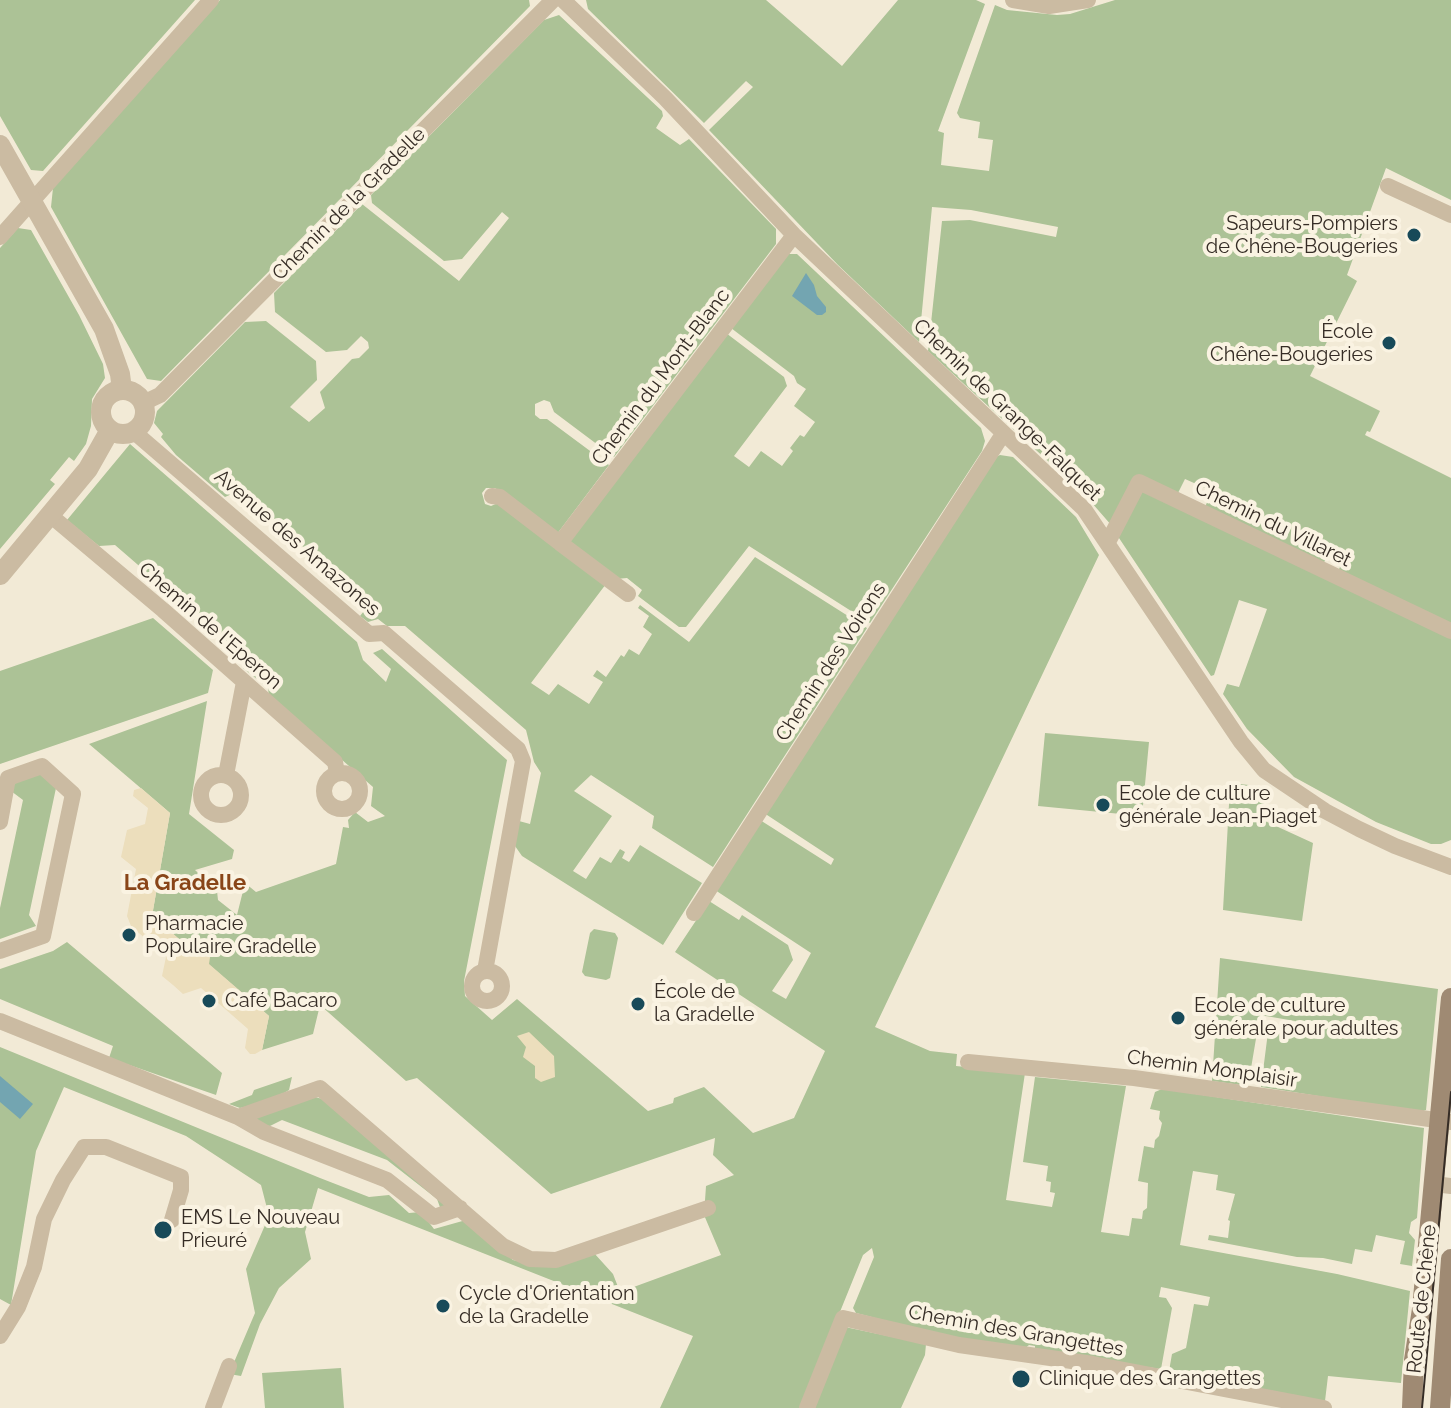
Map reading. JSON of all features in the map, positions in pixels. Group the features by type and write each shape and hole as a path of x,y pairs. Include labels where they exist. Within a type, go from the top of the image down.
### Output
{"main road":[{"name":"Route de Chêne","path":"1412,1408 1414,1360 1442,1185 1451,998"},
{"name":"Route de Chêne","path":"1440,1408 1451,1259"}],"street":[{"path":"0,237 211,0"},
{"name":"Chemin de la Gradelle","path":"143,403 160,395 553,0"},
{"name":"Chemin de Grange-Falquet","path":"563,0 665,98 794,235 1084,509 1241,742 1264,770 1359,829 1451,867"},
{"path":"1013,0 1049,6 1088,0"},
{"path":"0,145 104,329 120,374 122,390"},
{"path":"1388,186 1451,215"},
{"name":"Chemin du Mont-Blanc","path":"560,543 794,235"},
{"path":"122,390 135,393 143,403 144,416 133,431 121,434 110,430 102,419 102,405 109,394 122,390"},
{"path":"0,575 88,469 110,430"},
{"name":"Avenue des Amazones","path":"133,431 369,634 384,633 518,749 523,761 485,971"},
{"name":"Chemin des Voirons","path":"694,913 1003,434"},
{"name":"Chemin du Villaret","path":"1108,542 1139,482 1451,631"},
{"path":"492,496 500,497 628,594"},
{"name":"Chemin de l'Eperon","path":"50,515 335,762 337,773"},
{"path":"226,775 244,682"},
{"path":"0,822 8,778 42,766 73,794 43,936 0,951"},
{"path":"0,1021 387,1180 434,1217 460,1208"},
{"name":"Chemin Monplaisir","path":"968,1062 1134,1078 1445,1122"},
{"path":"238,1117 320,1088 503,1246 530,1259 556,1260 708,1208"},
{"path":"0,1336 18,1307 34,1267 44,1219 84,1147 106,1147 181,1177 181,1190 172,1220"},
{"name":"Chemin des Grangettes","path":"807,1408 843,1318 959,1345 1093,1364 1324,1408"},
{"path":"213,1408 229,1366"}],"green space":[{"path":"0,0 195,0 43,171 31,170 0,116"},
{"path":"220,0 529,0 530,6 161,381 147,379 51,207 53,188"},
{"path":"586,0 766,0 842,66 898,0 976,0 985,4 938,131 944,133 941,165 989,171 993,140 978,138 980,122 960,118 957,113 995,5 1007,10 1057,15 1115,0 1451,0 1451,200 1386,168 1347,275 1357,281 1310,376 1380,411 1370,432 1367,431 1365,435 1451,478 1451,624 1338,571 1344,559 1330,552 1323,564 1205,507 1212,491 1185,479 1177,495 1137,476 1112,526 1085,495 928,351 942,221 970,220 1056,237 1058,227 971,210 932,207 919,342 838,265 709,130 753,87 746,81 704,123 588,9"},
{"path":"559,15 662,111 663,116 656,128 680,145 689,139 776,229 776,244 614,457 554,412 550,402 544,400 535,404 535,415 547,419 609,465 557,534 495,488 486,488 482,493 485,504 491,506 498,503 606,584 531,683 549,695 558,684 589,704 603,682 593,676 597,670 606,677 629,649 639,655 652,634 643,627 649,616 638,608 640,605 689,642 755,557 867,628 713,867 652,828 654,816 591,775 574,791 612,816 573,871 586,879 600,857 611,863 620,849 625,852 622,858 629,862 640,845 702,883 663,945 522,856 515,846 519,821 530,824 541,773 534,762 526,730 405,626 387,626 378,619 368,622 360,616 368,606 241,490 225,497 176,455 154,423 157,411 245,322 266,321 316,361 317,380 290,407 309,422 325,408 320,392 352,359 359,358 369,348 368,342 361,336 347,350 326,352 275,312 274,293 362,204 459,281 509,218 502,212 462,259 444,261 372,203 371,195 544,20"},
{"path":"18,228 31,230 79,315 103,364 105,378 92,399 91,426 86,444 74,461 69,457 50,480 55,484 0,549 0,248"},
{"path":"786,254 797,254 981,428 985,441 982,451 870,623 749,546 686,627 679,627 638,596 642,590 627,578 616,579 571,545 570,540 726,333 784,377 787,386 734,456 749,467 761,451 782,466 793,451 790,448 800,435 804,437 815,422 794,406 806,389 797,383 794,376 731,328"},
{"path":"130,444 357,642 363,660 386,682 391,669 373,653 382,649 507,760 464,981 465,996 492,1020 517,999 648,1111 673,1103 674,1098 704,1087 753,1133 794,1118 825,1051 675,952 709,901 739,920 742,915 788,945 793,960 772,991 786,999 811,953 715,890 760,820 831,865 834,859 764,813 994,458 1000,455 1013,457 1076,517 1099,555 875,1027 930,1051 957,1054 956,1066 1025,1073 1006,1200 1052,1207 1055,1193 1050,1192 1051,1182 1046,1181 1048,1166 1023,1162 1035,1077 1126,1086 1101,1232 1129,1236 1132,1218 1142,1219 1143,1211 1147,1208 1148,1183 1138,1181 1144,1146 1154,1148 1159,1136 1162,1123 1160,1111 1150,1109 1155,1092 1162,1089 1424,1128 1417,1218 1411,1222 1409,1233 1415,1240 1412,1266 1400,1264 1405,1241 1376,1235 1372,1252 1355,1249 1352,1264 1208,1240 1209,1235 1228,1238 1228,1220 1235,1194 1216,1190 1218,1175 1193,1171 1180,1245 1410,1291 1401,1383 1328,1376 1325,1401 1169,1371 1172,1354 1186,1348 1194,1304 1208,1306 1210,1297 1161,1287 1159,1297 1166,1298 1172,1308 1161,1369 1035,1351 1035,1346 1029,1345 1024,1349 938,1334 856,1313 853,1308 874,1257 872,1248 863,1255 801,1408 660,1408 693,1336 318,1188 305,1232 311,1259 279,1288 260,1324 241,1376 229,1374 255,1313 246,1269 269,1216 261,1185 186,1136 64,1087 36,1151 11,1305 0,1299 0,1047 369,1197 389,1195 409,1213 421,1212 434,1229 466,1220 513,1260 536,1265 594,1253 613,1274 620,1292 721,1255 704,1215 706,1186 734,1175 713,1155 715,1138 551,1194 417,1078 406,1081 320,1005 313,1034 262,1050 269,1016 152,916 170,813 89,744 207,701 189,814 234,850 232,859 195,870 217,891 218,900 237,915 245,883 256,892 336,864 343,827 349,828 348,820 355,812 368,822 385,816 371,806 373,787 269,696 268,688 243,668 249,661 115,545 99,546 67,520"},
{"path":"1139,490 1451,637 1451,840 1431,844 1376,822 1294,777 1247,729 1223,694 1227,684 1239,687 1267,609 1239,600 1214,675 1211,676 1117,535"},
{"path":"153,618 213,670 208,693 0,764 0,671"},
{"path":"1045,733 1149,742 1142,816 1038,806"},
{"path":"40,774 56,788 29,915 36,926 0,939 0,908 23,800 11,791 17,780"},
{"path":"1239,784 1269,787 1265,821 1313,843 1302,921 1223,910 1230,787"},
{"path":"594,929 615,933 618,938 610,978 606,980 585,976 582,972 590,933"},
{"path":"67,942 222,1073 216,1095 109,1058 113,1046 0,999 0,969 53,951"},
{"path":"1220,958 1438,989 1426,1110 1420,1112 1261,1087 1268,1032 1293,1035 1295,1021 1260,1015 1248,1086 1212,1081"},
{"path":"292,1077 289,1090 284,1093 240,1108 229,1104 252,1095 254,1090"},
{"path":"315,1097 330,1101 445,1205 441,1210 437,1199 387,1160 282,1120 266,1128 255,1117"},
{"path":"845,1327 926,1344 925,1355 901,1408 812,1408"},
{"path":"341,1368 344,1408 265,1408 262,1373"}],"shaded area":[{"path":"141,788 170,813 152,916 191,949 212,944 209,964 269,1016 262,1050 255,1054 250,1054 245,1048 248,1029 201,988 183,994 162,976 166,957 131,926 127,916 136,869 121,857 127,830 145,824 148,808 133,796 134,790"},
{"path":"529,1032 554,1056 555,1077 541,1082 535,1078 535,1066 523,1057 526,1047 517,1036"}],"water":[{"path":"806,273 826,307 822,315 817,315 792,296"},
{"path":"0,1076 33,1104 20,1119 0,1102"}],"tram line":[{"path":"1422,1408 1451,1092"}],"place":[{"name":"Sapeurs-Pompiers de Chêne-Bougeries","path":"1414,235"},
{"name":"École Chêne-Bougeries","path":"1389,343"},
{"name":"Ecole de culture générale Jean-Piaget","path":"1103,805"},
{"name":"Pharmacie Populaire Gradelle","path":"129,935"},
{"name":"Café Bacaro","path":"209,1001"},
{"name":"École de la Gradelle","path":"638,1004"},
{"name":"Ecole de culture générale pour adultes","path":"1178,1018"},
{"name":"EMS Le Nouveau Prieuré","path":"163,1230"},
{"name":"Cycle d'Orientation de la Gradelle","path":"443,1306"},
{"name":"Clinique des Grangettes","path":"1021,1379"}],"district":[{"name":"La Gradelle","path":"185,883"}]}
